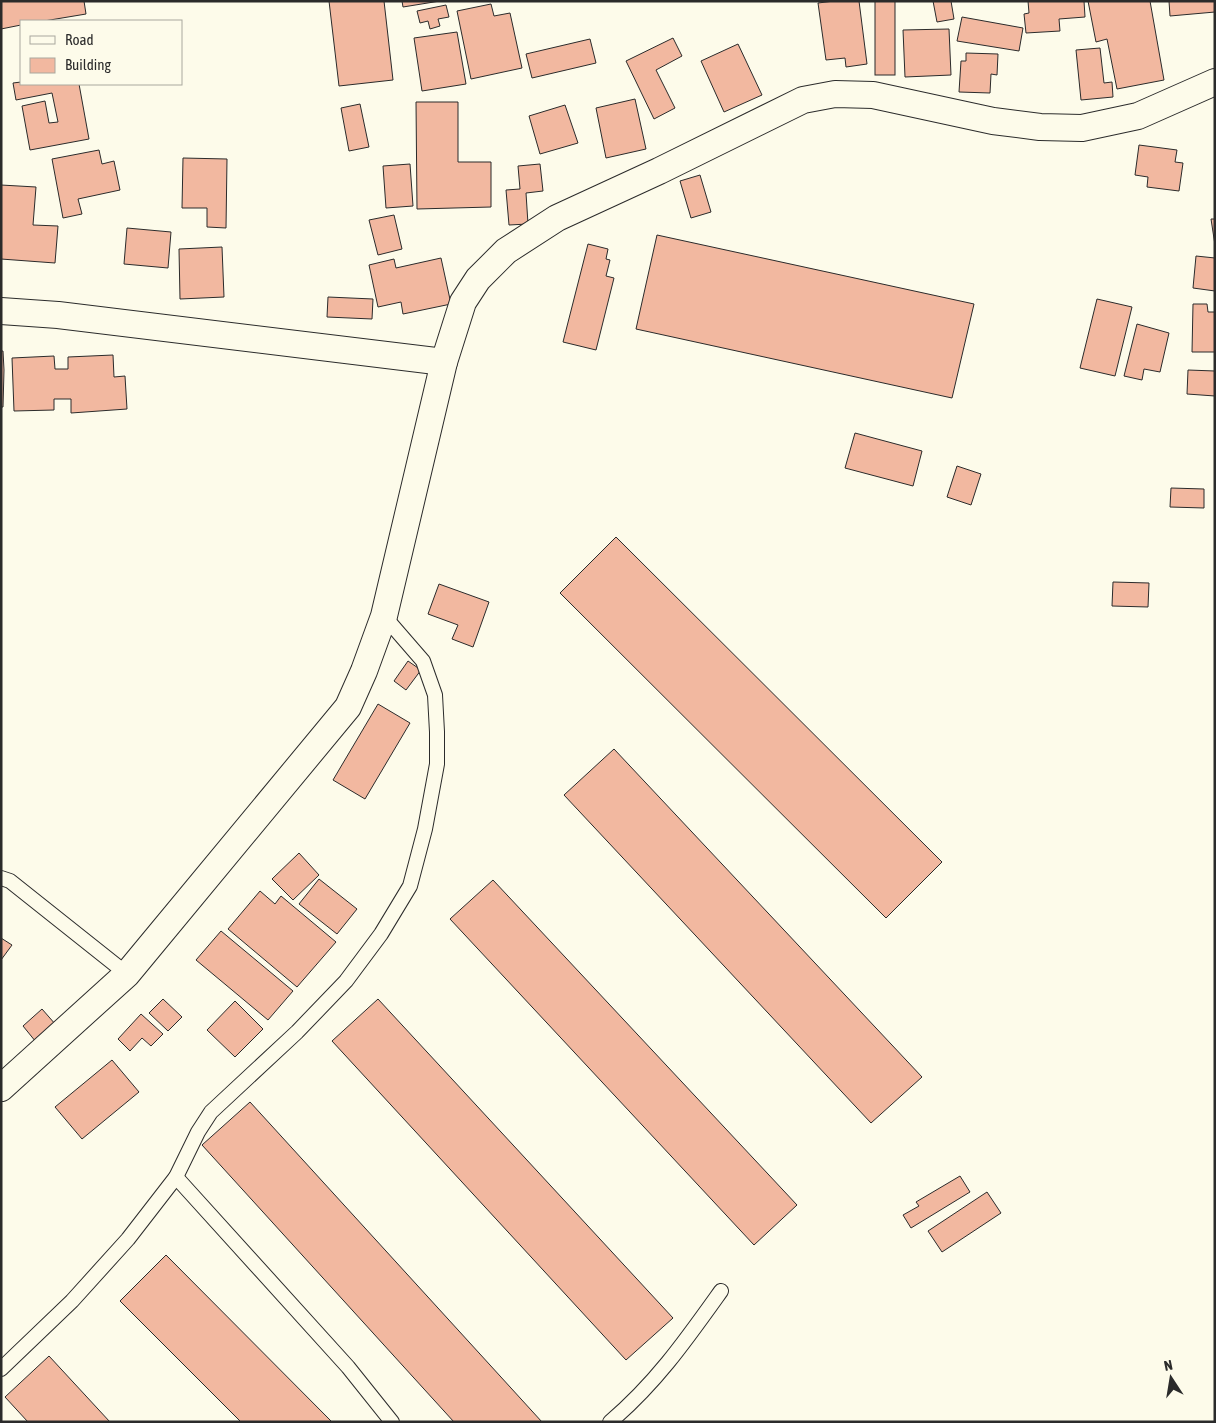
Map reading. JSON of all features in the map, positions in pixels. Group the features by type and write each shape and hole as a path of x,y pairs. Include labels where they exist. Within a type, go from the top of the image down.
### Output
{"street":[{"path":"1,1088 127,974 348,707 364,671 384,616 444,362 463,302 478,279 506,251 557,218 659,171 803,100 835,94 873,94 993,121 1040,128 1082,128 1138,116 1215,82"},
{"path":"1,311 68,316 444,362"}],"lane":[{"path":"1,1369 72,1301 128,1239 176,1177 198,1132 211,1112 297,1032 346,981 381,934 410,886 425,829 436,764 435,695 423,661 384,616"},
{"path":"1,878 10,881 127,974"},
{"path":"176,1177 348,1367 392,1422"},
{"path":"610,1422 636,1400 680,1350 721,1291"}],"building":[{"path":"1,1 84,1 86,14 50,20 20,20 20,25 1,29"},
{"path":"329,1 384,1 393,80 339,86"},
{"path":"402,1 440,1 403,7"},
{"path":"859,1 867,64 846,67 845,58 826,60 818,3"},
{"path":"875,1 895,1 895,75 875,75"},
{"path":"933,1 951,1 954,19 937,22"},
{"path":"1028,1 1084,1 1085,17 1059,19 1060,31 1026,33 1024,14 1029,13"},
{"path":"1088,1 1150,1 1164,80 1117,89 1107,39 1096,42"},
{"path":"1169,1 1215,1 1215,12 1170,16"},
{"path":"491,4 494,16 510,13 522,68 471,79 457,11"},
{"path":"446,5 449,17 438,19 440,26 430,29 428,21 420,23 417,11"},
{"path":"962,17 1023,28 1019,51 957,41"},
{"path":"949,29 951,75 905,77 903,30"},
{"path":"457,32 466,84 422,91 414,38"},
{"path":"673,38 682,56 656,70 675,108 654,119 626,61"},
{"path":"590,39 596,63 532,78 526,54"},
{"path":"738,44 762,95 724,112 701,61"},
{"path":"1100,48 1104,83 1112,82 1113,97 1081,100 1076,50"},
{"path":"966,53 998,54 997,75 991,74 990,93 959,92 961,61 966,61"},
{"path":"20,82 20,85 79,85 89,139 30,150 22,106 45,101 49,123 58,122 52,93 16,100 13,83"},
{"path":"635,99 646,149 606,158 596,108"},
{"path":"416,102 458,102 458,162 491,162 491,207 417,209"},
{"path":"360,104 369,147 349,151 341,108"},
{"path":"565,105 578,143 540,154 529,116"},
{"path":"1139,145 1177,150 1175,162 1183,163 1179,191 1147,187 1148,177 1135,175"},
{"path":"99,150 102,164 114,161 120,190 78,199 82,214 63,218 52,159"},
{"path":"183,158 227,159 226,228 207,227 207,208 182,208"},
{"path":"410,164 413,206 386,208 383,166"},
{"path":"540,164 543,191 526,193 528,224 509,225 506,190 520,189 518,166"},
{"path":"700,175 711,212 691,218 680,181"},
{"path":"1,185 36,187 33,225 58,226 55,263 1,259"},
{"path":"394,215 402,249 378,255 369,220"},
{"path":"1211,219 1215,219 1215,245"},
{"path":"127,228 171,232 168,268 124,264"},
{"path":"657,235 974,304 952,398 636,329"},
{"path":"588,244 608,249 606,259 610,260 606,276 614,278 596,350 563,342"},
{"path":"222,247 224,297 180,299 179,249"},
{"path":"1196,256 1215,258 1215,291 1193,288"},
{"path":"441,258 451,304 403,314 401,302 378,307 369,265 394,259 396,268"},
{"path":"328,297 373,299 372,319 327,317"},
{"path":"1097,299 1132,307 1115,376 1080,368"},
{"path":"1193,304 1207,304 1208,312 1215,312 1215,352 1192,352"},
{"path":"1137,324 1169,333 1160,372 1144,369 1142,380 1124,376"},
{"path":"1,351 3,351 4,370 3,407 1,407"},
{"path":"113,355 114,377 125,376 127,409 71,413 71,399 54,399 54,410 14,411 12,358 54,356 55,369 68,369 68,357"},
{"path":"1188,370 1215,371 1215,396 1187,394"},
{"path":"855,433 922,451 913,486 845,468"},
{"path":"957,466 981,474 971,505 947,497"},
{"path":"1171,488 1204,489 1204,508 1170,507"},
{"path":"616,537 942,862 886,918 560,593"},
{"path":"1113,582 1149,583 1148,607 1112,606"},
{"path":"439,584 489,602 473,647 452,639 458,625 428,614"},
{"path":"408,661 421,670 406,690 394,681"},
{"path":"378,704 410,723 365,799 333,780"},
{"path":"614,749 922,1077 871,1123 564,795"},
{"path":"299,853 319,875 293,900 272,879"},
{"path":"319,879 357,909 337,934 299,904"},
{"path":"493,880 797,1205 754,1245 450,919"},
{"path":"260,891 275,904 281,896 336,942 297,987 228,929"},
{"path":"221,931 293,991 268,1020 196,960"},
{"path":"1,938 12,945 1,960"},
{"path":"163,999 182,1017 168,1031 149,1013"},
{"path":"378,999 673,1318 626,1360 332,1041"},
{"path":"235,1001 263,1029 235,1057 207,1030"},
{"path":"42,1009 56,1025 36,1042 23,1026"},
{"path":"141,1014 163,1034 151,1046 142,1038 130,1051 118,1039"},
{"path":"112,1060 139,1092 82,1139 55,1107"},
{"path":"250,1102 542,1422 454,1422 202,1145"},
{"path":"960,1176 970,1192 911,1228 903,1215 919,1206 916,1202"},
{"path":"987,1192 1001,1213 942,1252 928,1231"},
{"path":"166,1255 332,1422 241,1422 120,1301"},
{"path":"49,1356 110,1422 28,1422 5,1397"}]}
